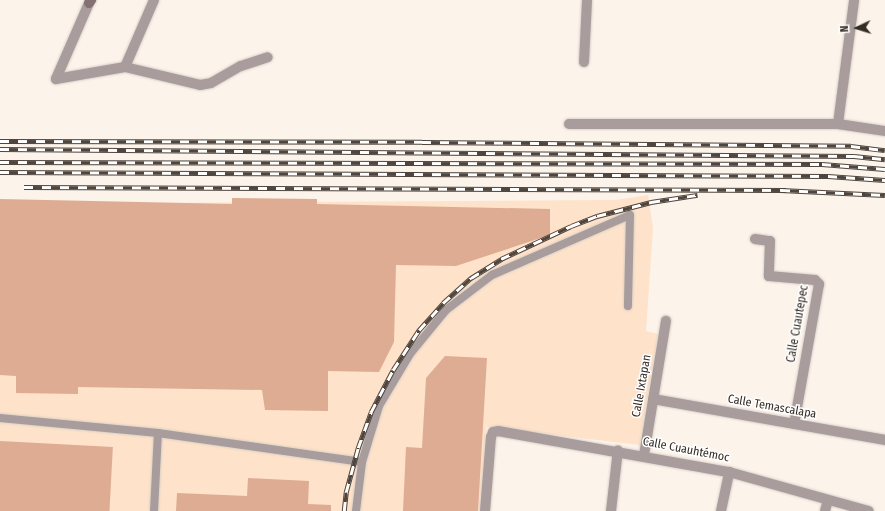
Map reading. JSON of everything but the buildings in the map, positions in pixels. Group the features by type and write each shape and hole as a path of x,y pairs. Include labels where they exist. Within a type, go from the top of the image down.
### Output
{"street":[{"path":"124,66 154,0"},
{"path":"584,62 587,0"},
{"path":"838,124 854,0"},
{"path":"90,2 56,79 124,66 200,85 211,84 241,66 268,57"},
{"path":"569,124 838,124 885,131"},
{"name":"Calle Cuautepec","path":"754,239 770,241 769,276 815,280 819,284 794,424"},
{"name":"Calle Ixtapan","path":"644,455 666,321"},
{"name":"Calle Temascalapa","path":"653,399 885,440"},
{"name":"Calle Cuauhtémoc","path":"484,511 493,432 618,450 729,472 869,511"},
{"path":"611,511 618,450"},
{"path":"721,511 729,472"},
{"path":"825,511 828,500"}],"lane":[{"path":"356,511 362,462 380,406 410,354 446,310 492,275 630,215 628,306"},
{"path":"0,418 158,433 362,462"},
{"path":"154,511 158,433"}],"shaded area":[{"path":"648,195 653,228 646,331 658,334 640,445 486,427 481,511 0,511 0,204 616,200"}],"railway":[{"path":"0,141 422,142 851,146 885,150"},
{"path":"0,149 854,156 885,159"},
{"path":"0,162 822,164 885,169"},
{"path":"0,172 828,176 885,180"},
{"path":"24,187 786,190"},
{"path":"781,190 885,195"},
{"path":"344,511 346,492 358,448 371,412 393,370 419,330 443,303 471,278 501,259 571,226 597,216 651,202 697,195"}]}
